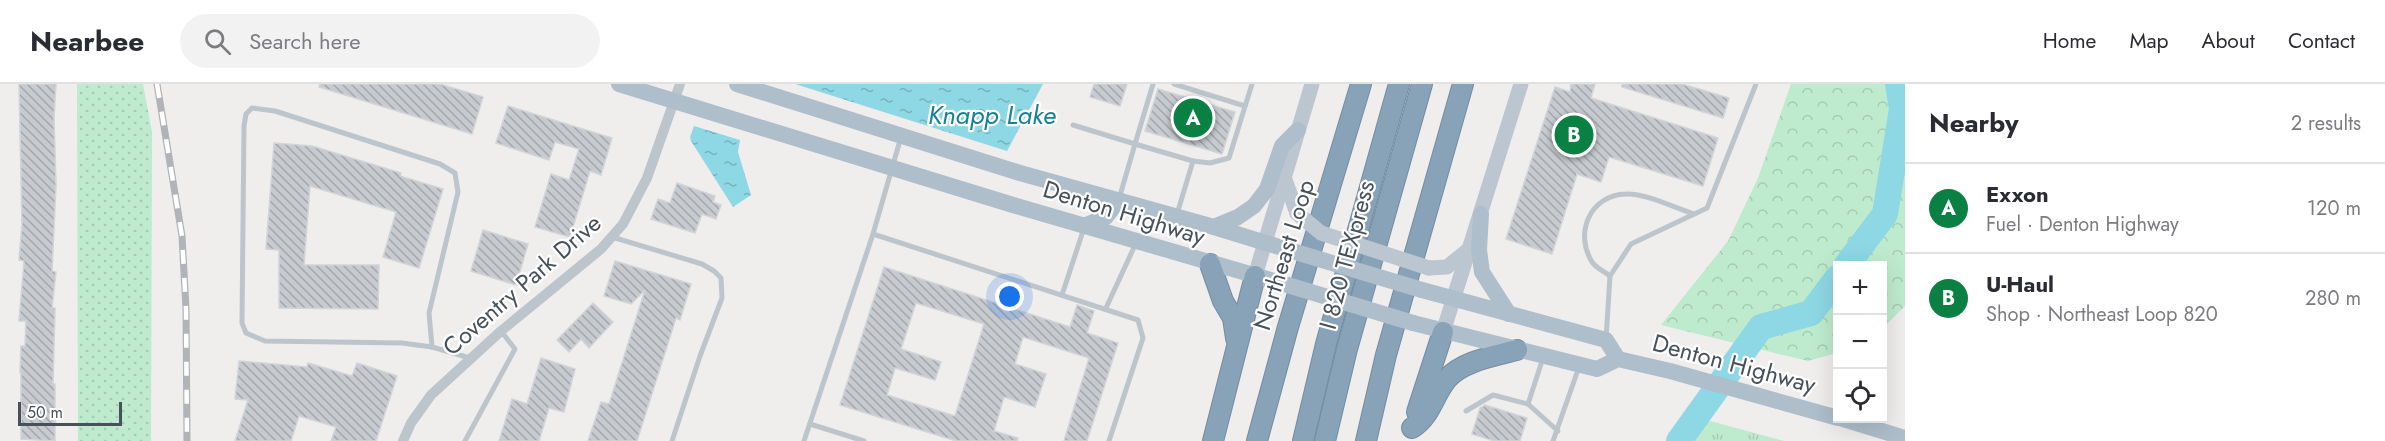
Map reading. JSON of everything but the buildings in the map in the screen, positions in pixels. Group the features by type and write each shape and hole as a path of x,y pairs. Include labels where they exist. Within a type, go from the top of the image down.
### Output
{"highway":[{"name":"Northeast Loop","path":"1257,441 1288,327 1361,84"},
{"name":"I 820 TEXpress","path":"1303,441 1329,333 1399,84"},
{"name":"I 820 TEXpress","path":"1325,441 1354,327 1422,84"},
{"path":"1366,441 1386,356 1462,84"},
{"path":"1210,264 1223,301 1233,318 1237,343"},
{"path":"1213,441 1255,276"},
{"path":"1411,435 1443,332"},
{"path":"1411,435 1423,421 1449,377 1470,364 1516,350"}],"main road":[{"name":"Denton Highway","path":"619,84 892,169 1443,332 1597,369 1626,361 1833,416"},
{"name":"Denton Highway","path":"737,84 901,136 1452,299 1606,340 1626,361"},
{"path":"1255,276 1312,84"},
{"path":"1443,332 1521,84"},
{"path":"1214,227 1238,218 1254,206 1267,189 1282,146 1298,130"},
{"path":"1284,177 1297,213 1321,234 1429,268 1447,267 1469,250"},
{"path":"1084,226 1106,217 1119,200"},
{"path":"1481,214 1479,250 1482,272 1509,314"},
{"name":"Denton Highway","path":"1856,423 1905,438"}],"street":[{"name":"Coventry Park Drive","path":"403,441 411,423 430,394 501,331 601,249 612,237 622,224 647,178 676,101 680,84"}],"lane":[{"path":"1119,200 1153,84"},
{"path":"1174,84 1245,106"},
{"path":"1073,126 1193,161 1210,163 1229,158 1252,84"},
{"path":"1606,340 1610,276 1632,244 1707,208 1756,84"},
{"path":"432,347 429,314 458,192 455,172 440,164 275,111 252,108 246,114 244,126 242,323 246,333 265,341 381,342 432,347 471,358"},
{"path":"804,441 873,234 901,136"},
{"path":"1177,216 1193,161"},
{"path":"1610,276 1593,264 1586,250 1588,215 1598,204 1626,194 1694,214"},
{"path":"1062,296 1084,226"},
{"path":"873,234 1138,320 1143,338 1109,441"},
{"path":"612,237 702,264 721,278 722,298 672,441"},
{"path":"1106,308 1137,242"},
{"path":"465,441 515,349 501,331"},
{"path":"1528,404 1544,356"},
{"path":"1553,441 1580,365"},
{"path":"1466,411 1493,395 1528,404 1558,431"},
{"path":"810,424 864,441"}],"green space":[{"path":"77,84 143,84 152,132 151,441 78,441"},
{"path":"1791,84 1905,84 1905,306 1887,324 1887,261 1833,261 1833,354 1808,361 1661,325 1728,241 1758,178"},
{"path":"1696,417 1784,441 1686,441"}],"water":[{"name":"Knapp Lake","path":"795,84 1043,84 1007,151"},
{"path":"694,126 740,140 738,152 751,195 733,207 691,141"}],"waterway":[{"path":"1850,261 1885,214 1902,109 1898,84"},
{"path":"1679,441 1761,327 1811,313 1833,284"}],"railway":[{"path":"157,84 182,236 186,309 187,441"}],"place":[{"name":"Exxon","path":"1193,118"},
{"name":"U-Haul","path":"1574,135"}]}
